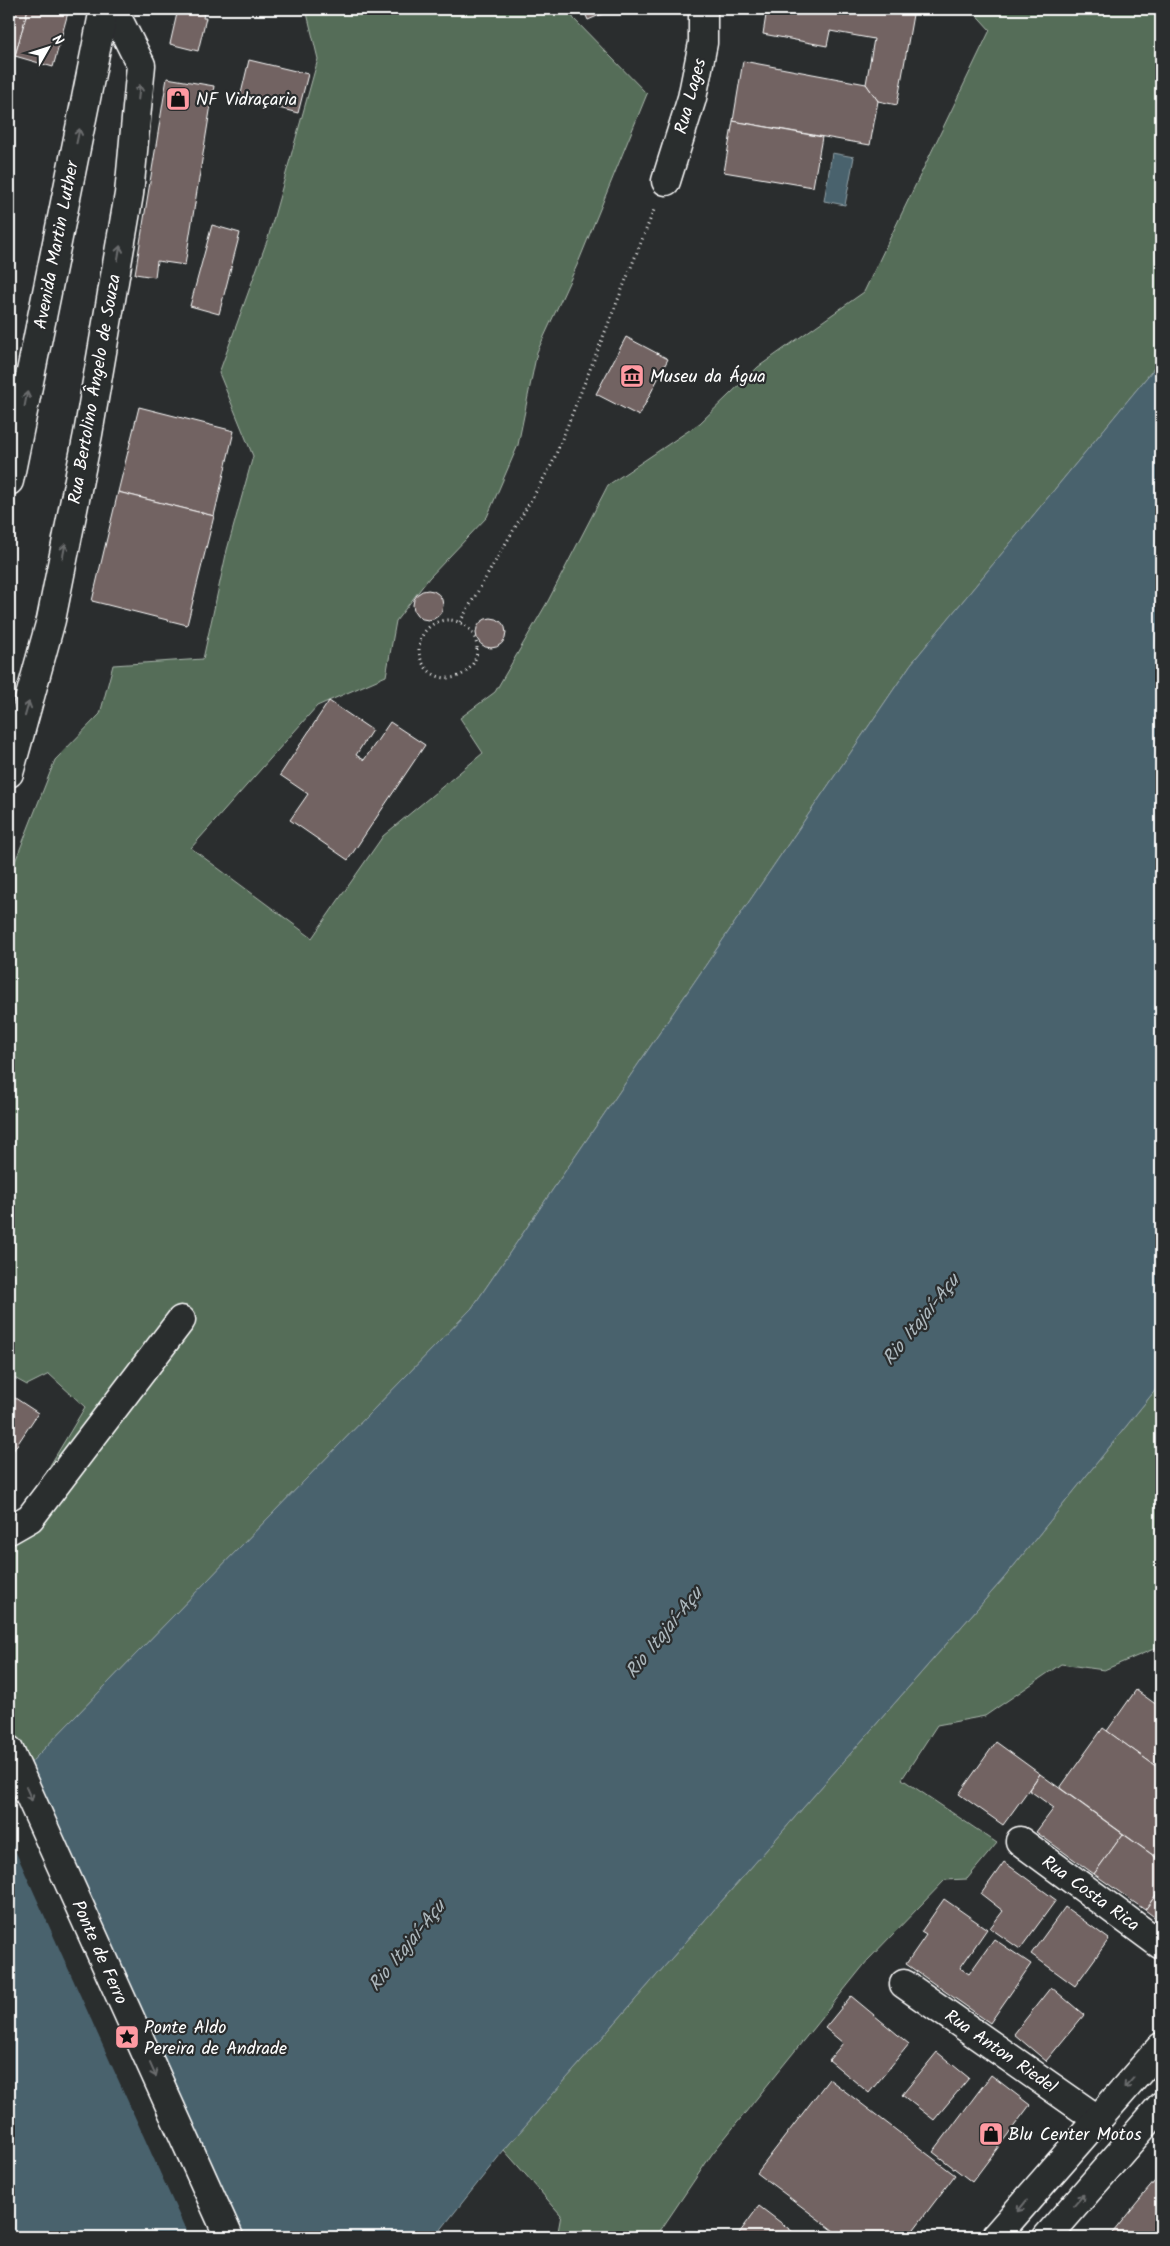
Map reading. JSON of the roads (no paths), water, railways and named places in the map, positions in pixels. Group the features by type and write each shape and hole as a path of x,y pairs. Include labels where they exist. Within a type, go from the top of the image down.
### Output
{"street":[{"name":"Rua Lages","path":"666,181 692,98 704,43 703,9"},
{"name":"Avenida Martin Luther","path":"9,481 104,11"},
{"name":"Rua Bertolino Ângelo de Souza","path":"9,773 51,620 88,434 129,194 141,65 121,24 104,11"},
{"path":"9,1530 30,1518 180,1320"},
{"name":"Ponte de Ferro","path":"9,1750 228,2237"},
{"name":"Rua Costa Rica","path":"1020,1841 1161,1945"},
{"name":"Rua Anton Riedel","path":"904,1984 1097,2118"},
{"path":"995,2237 1161,2047"},
{"path":"1047,2237 1161,2106"}],"water":[{"path":"832,153 854,157 845,205 824,201"},
{"name":"Rio Itajaí-Açu","path":"1161,360 1161,1383 1004,1578 504,2150 435,2237 9,2237 9,1785 472,1308 911,664"}],"place":[{"name":"NF Vidraçaria","path":"178,99"},
{"name":"Museu da Água","path":"632,376"},
{"name":"Ponte Aldo Pereira de Andrade","path":"127,2037"},
{"name":"Blu Center Motos","path":"991,2134"}]}
